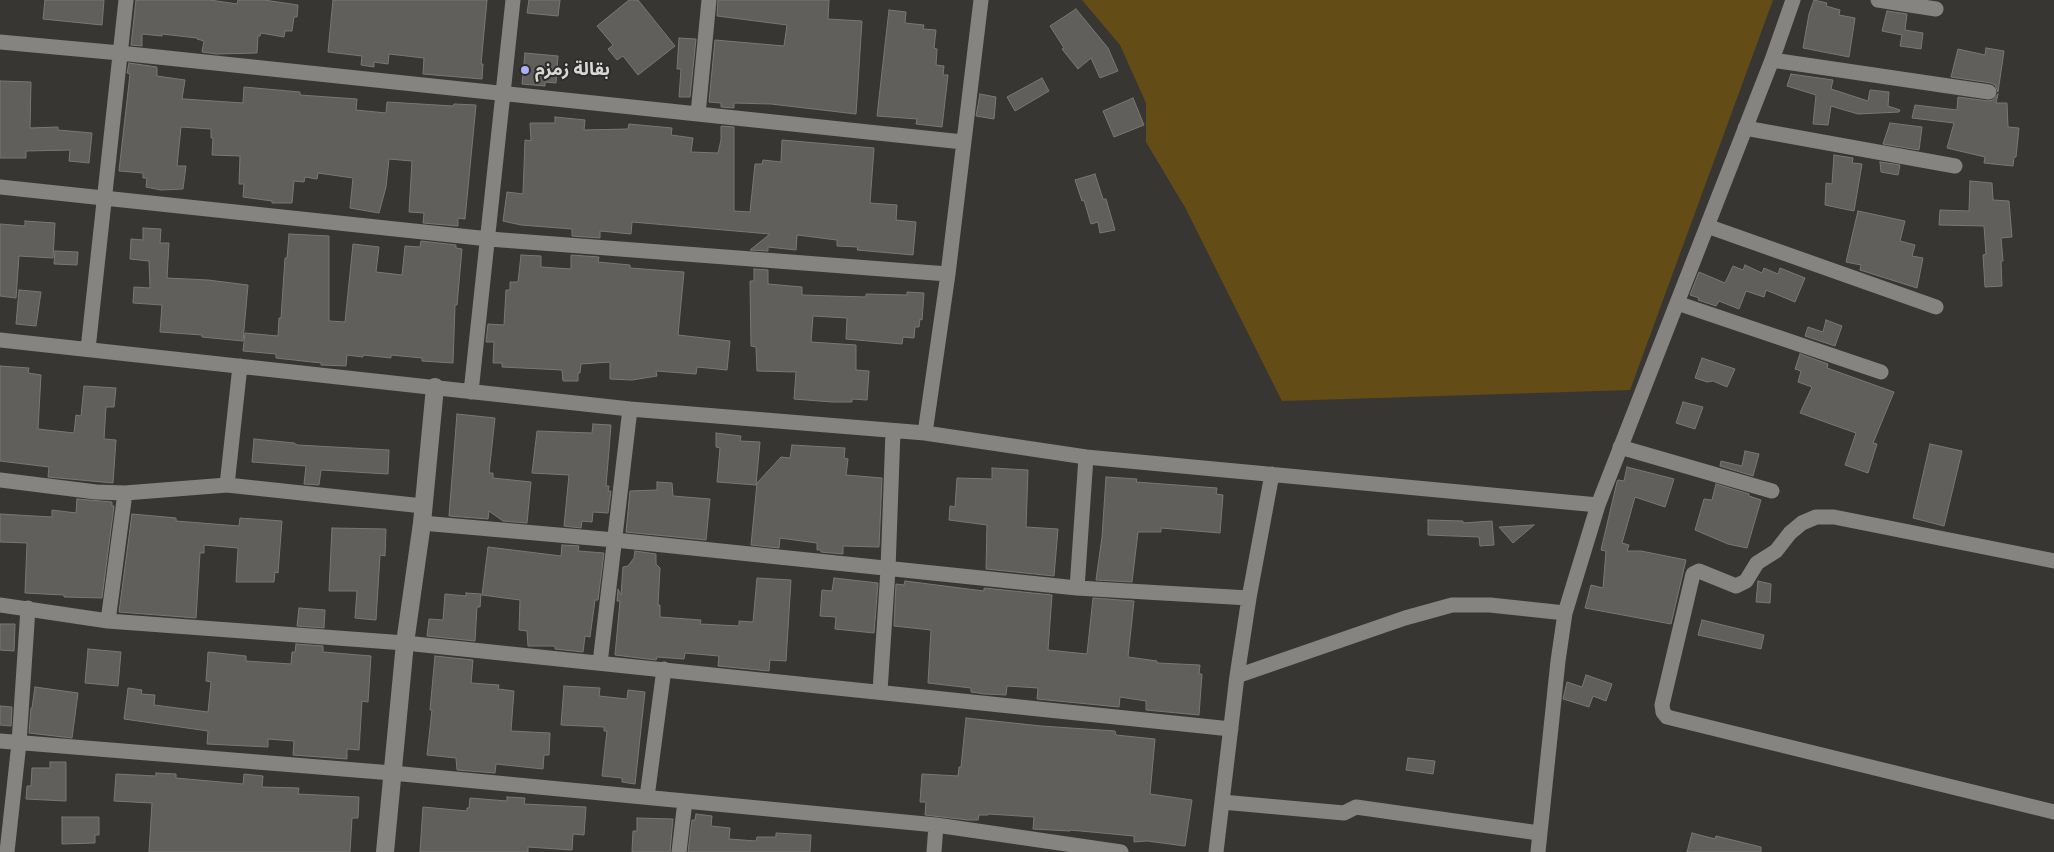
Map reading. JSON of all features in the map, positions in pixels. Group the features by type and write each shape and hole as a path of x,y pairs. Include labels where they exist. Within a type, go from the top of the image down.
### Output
{"street":[{"path":"88,349 126,0"},
{"path":"471,392 489,239 513,0"},
{"path":"698,114 709,0"},
{"path":"925,433 948,274 981,0"},
{"path":"1538,852 1558,661 1565,613 1598,505 1772,60 1793,0"},
{"path":"1878,0 1936,9"},
{"path":"0,42 963,142"},
{"path":"1772,60 1989,92"},
{"path":"1745,128 1955,166"},
{"path":"0,187 489,239 948,274"},
{"path":"1707,226 1936,307"},
{"path":"1677,303 1881,372"},
{"path":"0,340 630,409 925,433 1086,457 1598,505"},
{"path":"227,485 240,366"},
{"path":"385,852 405,643 423,514 435,387"},
{"path":"600,663 630,409"},
{"path":"880,691 888,569 893,431"},
{"path":"1620,447 1772,491"},
{"path":"1077,588 1086,457"},
{"path":"1216,852 1236,676 1248,598 1272,474"},
{"path":"0,480 96,492 125,492 227,485 615,540 1077,588 1248,598"},
{"path":"108,621 125,492"},
{"path":"2054,561 1834,517 1816,517 1802,523 1790,533 1776,550 1757,563 1746,581 1736,586 1699,570 1693,574 1662,706 1663,712 1667,717 2054,812"},
{"path":"0,605 108,621 405,643 1231,729"},
{"path":"1236,676 1406,618 1452,605 1490,605 1565,613"},
{"path":"7,852 19,743 28,608"},
{"path":"647,797 664,669"},
{"path":"0,740 392,773 936,824 1121,852"},
{"path":"679,852 685,801"},
{"path":"1222,802 1344,813 1356,807 1539,833"},
{"path":"934,852 936,824"}],"shaded area":[{"path":"1082,0 1773,0 1630,390 1282,401 1186,209 1146,142 1146,103 1120,45"}],"building":[{"path":"45,0 104,0 102,25 43,19"},
{"path":"136,0 210,0 237,4 238,0 264,0 298,5 297,17 294,17 292,31 285,31 284,37 261,33 258,36 257,53 217,54 202,52 204,41 197,38 162,34 162,36 142,34 142,46 131,45"},
{"path":"333,0 487,0 481,64 483,64 482,79 423,74 424,58 389,54 388,64 374,62 374,67 361,65 362,56 328,52"},
{"path":"529,0 560,0 558,16 527,13"},
{"path":"629,0 638,0 675,46 638,75 623,56 617,60 608,49 613,45 597,26"},
{"path":"718,0 829,0 828,19 862,21 856,114 771,104 734,103 734,108 721,107 721,103 709,102 715,40 784,46 787,25 717,16"},
{"path":"1814,0 1827,3 1826,6 1840,10 1839,15 1855,18 1849,57 1803,48 1809,14"},
{"path":"1076,9 1108,48 1118,71 1100,78 1091,58 1078,69 1062,49 1064,48 1050,26"},
{"path":"889,10 906,12 905,23 924,25 923,29 936,30 934,48 937,49 936,65 944,66 943,75 948,75 942,127 916,124 917,119 877,116"},
{"path":"1887,11 1907,14 1905,30 1923,33 1921,49 1900,46 1902,35 1882,31"},
{"path":"679,38 696,39 690,97 679,97 681,69 677,69"},
{"path":"1986,48 2004,51 1998,92 1995,85 1991,83 1951,77 1958,49 1985,55"},
{"path":"525,53 558,56 556,83 545,82 545,86 522,84"},
{"path":"129,63 157,67 157,76 185,80 182,99 243,103 244,87 300,92 300,95 357,99 356,110 386,113 387,102 453,106 454,104 476,105 465,219 458,218 458,226 423,223 424,213 409,212 412,161 389,159 386,187 379,213 350,208 353,178 318,173 317,179 305,177 304,182 294,181 292,203 272,203 272,201 243,197 244,184 239,184 240,156 212,155 213,138 211,138 211,129 181,127 177,166 186,166 183,189 161,190 146,187 147,178 143,178 143,173 119,171 130,74 127,73"},
{"path":"1791,74 1833,80 1831,89 1868,101 1870,90 1889,92 1888,106 1900,110 1899,112 1858,114 1831,106 1828,125 1813,124 1816,95 1787,86"},
{"path":"1042,78 1049,91 1015,111 1007,97"},
{"path":"0,81 31,82 30,128 58,127 58,130 92,133 89,163 69,161 70,150 26,151 26,158 0,158"},
{"path":"980,94 996,97 994,119 976,116"},
{"path":"1998,94 1996,103 2007,103 2008,127 2019,128 2016,157 2014,157 2013,166 1984,163 1985,157 1947,148 1954,123 1912,118 1915,105 1957,110 1958,97 1988,101 1993,100"},
{"path":"1133,98 1144,125 1114,137 1103,111"},
{"path":"555,117 585,120 584,130 628,129 629,124 672,128 671,135 693,138 691,152 718,153 721,140 721,126 734,127 734,211 750,212 755,164 762,164 763,160 781,162 782,140 874,148 870,203 897,205 896,220 916,222 913,255 857,250 858,247 837,246 837,240 797,235 796,250 768,247 768,251 750,250 770,234 632,222 631,234 600,231 600,238 572,236 572,229 521,225 503,221 507,192 523,194 525,140 531,141 530,123 555,123"},
{"path":"1890,123 1922,127 1919,150 1883,144"},
{"path":"1834,155 1853,158 1852,163 1862,164 1854,211 1825,205 1826,183 1832,184"},
{"path":"1880,162 1900,165 1898,175 1881,172"},
{"path":"1095,174 1103,199 1106,199 1115,230 1100,233 1098,222 1091,224 1084,200 1082,201 1075,180"},
{"path":"1970,181 1992,183 1993,200 2009,201 2012,237 2001,238 2003,261 2001,261 2002,286 1985,287 1983,255 1986,254 1984,226 1939,225 1940,210 1969,211"},
{"path":"1858,211 1905,221 1900,241 1915,245 1912,256 1923,258 1917,288 1860,270 1861,265 1846,262"},
{"path":"25,221 55,223 53,258 19,256 16,298 0,296 0,224 25,226"},
{"path":"143,228 161,229 160,243 169,243 167,278 208,280 248,285 243,341 202,337 202,335 160,332 162,305 133,303 134,287 150,288 149,261 130,259 131,239 143,240"},
{"path":"289,234 329,236 329,321 345,322 353,244 379,247 376,272 402,275 405,246 420,247 421,241 456,245 456,248 462,249 457,305 455,305 453,363 422,361 422,358 391,355 391,358 347,355 346,366 321,365 321,363 276,358 276,354 243,351 245,333 278,336"},
{"path":"55,251 78,252 77,265 54,264"},
{"path":"521,255 541,256 541,267 571,269 571,255 599,257 598,262 630,265 630,268 684,272 678,335 730,341 727,370 697,367 696,374 656,371 657,376 632,380 610,379 610,362 581,364 578,381 563,381 562,370 502,367 502,363 493,363 494,342 486,342 488,324 504,325 506,290 510,290 510,282 518,282"},
{"path":"1745,265 1762,273 1764,268 1778,274 1780,268 1805,278 1795,302 1766,290 1764,297 1746,291 1739,309 1719,301 1716,306 1690,295 1699,272 1725,283 1733,266 1743,270"},
{"path":"754,269 768,270 768,284 802,287 802,295 866,297 866,294 907,295 907,292 924,293 922,320 920,319 919,327 915,327 914,338 903,337 902,344 846,339 847,318 813,316 811,342 856,345 856,370 869,371 867,400 852,399 852,402 832,402 794,399 796,372 757,371 756,347 751,346 750,281 754,281"},
{"path":"19,290 41,292 36,326 16,324"},
{"path":"1826,320 1842,326 1835,346 1805,336 1808,327 1823,332"},
{"path":"1800,354 1828,364 1827,368 1894,392 1873,443 1877,444 1868,473 1845,465 1856,433 1800,413 1812,387 1798,382 1801,371 1795,369"},
{"path":"1702,358 1735,369 1727,387 1713,381 1707,382 1695,378"},
{"path":"0,366 29,368 28,373 41,375 38,429 74,433 76,415 81,416 84,386 116,388 114,407 106,407 104,439 116,440 113,483 48,477 49,467 0,461"},
{"path":"1683,402 1703,407 1695,429 1676,423"},
{"path":"457,414 495,418 489,473 493,473 493,478 531,482 527,523 503,521 489,511 488,519 449,516"},
{"path":"593,424 611,425 606,486 609,486 608,491 611,491 608,513 593,512 592,522 582,521 581,528 564,526 569,475 532,473 537,431 592,433"},
{"path":"716,433 741,436 740,441 760,442 756,485 717,482 720,448 716,447"},
{"path":"254,439 294,443 297,445 389,450 388,474 321,470 319,485 304,484 306,466 252,462"},
{"path":"1930,444 1962,451 1944,526 1913,518"},
{"path":"792,445 845,448 844,458 848,459 846,475 882,478 879,547 843,546 843,554 821,552 821,550 817,550 817,543 780,538 779,548 751,545 757,483 781,457 790,458"},
{"path":"1745,451 1759,454 1753,476 1720,466 1721,461 1742,466"},
{"path":"1627,467 1674,479 1665,507 1635,497 1622,543 1629,545 1627,551 1641,551 1686,560 1671,624 1585,608 1591,585 1603,588 1606,551 1601,550 1617,482 1618,480 1624,481"},
{"path":"992,468 1028,470 1026,527 1058,529 1054,576 986,569 987,525 949,520 950,506 955,507 957,478 992,479"},
{"path":"1106,477 1137,479 1136,482 1217,488 1216,494 1223,495 1220,533 1161,528 1161,532 1138,532 1132,582 1096,580 1102,537"},
{"path":"657,482 672,483 673,496 710,499 706,540 626,532 630,491 657,490"},
{"path":"1716,484 1749,494 1749,496 1761,500 1747,548 1728,544 1695,530 1704,499 1712,500"},
{"path":"77,499 112,502 112,506 114,506 102,598 25,593 27,543 0,542 0,514 52,517 52,510 76,513"},
{"path":"132,514 176,518 176,521 239,526 240,518 282,521 278,573 275,572 274,582 236,582 238,548 204,545 204,553 200,553 196,618 119,612"},
{"path":"1428,520 1463,521 1463,523 1492,521 1494,545 1480,546 1479,537 1428,535"},
{"path":"1534,525 1513,543 1499,527"},
{"path":"332,528 386,529 385,556 380,555 376,620 355,618 357,591 329,591"},
{"path":"562,545 579,546 578,551 604,553 598,600 595,600 590,637 585,636 583,652 555,649 555,646 528,646 527,631 519,630 520,600 482,595 488,547 561,556"},
{"path":"635,551 656,554 656,564 660,568 658,605 660,605 660,617 701,620 700,624 739,626 739,621 753,622 757,578 791,580 786,661 770,660 769,671 718,666 719,656 685,653 684,659 657,657 656,660 615,655 620,601 617,601 618,589 621,595 623,567 628,566 634,558"},
{"path":"834,578 878,583 874,633 835,629 836,617 820,616 822,590 832,591"},
{"path":"905,581 984,591 984,588 1052,595 1048,650 1087,654 1093,598 1134,601 1128,657 1157,661 1157,663 1200,665 1199,674 1202,674 1199,715 1146,710 1146,701 1120,697 1119,707 1037,699 1038,688 1007,686 1006,695 971,692 971,688 928,683 931,630 894,626 896,584 904,585"},
{"path":"1758,581 1771,584 1770,603 1756,602"},
{"path":"466,593 481,594 480,607 477,607 475,641 427,636 429,619 443,620 445,594 466,596"},
{"path":"299,608 325,610 324,628 297,626"},
{"path":"1702,620 1764,635 1761,649 1698,635"},
{"path":"0,624 15,624 14,651 0,650"},
{"path":"296,644 323,646 323,652 371,656 368,702 362,701 359,750 347,749 347,759 293,755 294,741 268,739 268,747 207,744 208,731 124,719 128,688 142,690 141,694 155,695 154,705 208,712 211,682 206,681 208,652 246,656 246,661 291,664 292,652 295,652"},
{"path":"88,649 121,652 118,686 85,683"},
{"path":"435,656 473,660 471,683 499,685 498,689 514,691 511,731 550,733 549,755 544,755 543,769 496,764 495,773 457,770 456,758 427,755"},
{"path":"1586,675 1612,684 1606,701 1593,696 1589,707 1563,699 1567,682 1582,687"},
{"path":"564,686 600,688 599,696 627,699 628,690 645,692 635,784 622,782 622,778 602,776 607,731 604,731 604,727 561,725"},
{"path":"35,687 78,693 72,738 29,733"},
{"path":"0,706 12,707 11,726 0,725"},
{"path":"966,718 1115,731 1116,735 1155,739 1150,794 1192,800 1185,846 1147,841 1134,842 1134,836 1070,830 1033,829 1034,817 989,814 979,815 978,820 968,820 925,815 926,802 920,802 922,774 958,776 959,767 961,767"},
{"path":"1408,758 1435,761 1433,774 1406,770"},
{"path":"50,762 66,762 66,801 26,799 27,786 31,786 32,768 50,768"},
{"path":"156,773 176,774 176,778 243,784 244,774 263,776 262,787 299,788 298,794 359,797 358,818 352,818 350,852 149,852 152,803 114,801 116,774 156,776"},
{"path":"507,797 525,798 524,804 586,807 584,835 573,834 572,850 528,847 528,852 420,852 423,807 467,811 470,798 507,801"},
{"path":"696,814 712,816 711,826 730,828 729,839 756,841 757,837 776,837 776,833 811,835 810,852 688,852 692,820 695,820"},
{"path":"62,817 99,817 99,835 95,835 95,843 62,844"},
{"path":"637,818 673,819 670,852 632,852 633,831 637,831"},
{"path":"1692,833 1715,839 1716,836 1761,847 1761,852 1687,852"}],"place":[{"name":"بقالة زمزم","path":"525,70"}]}
